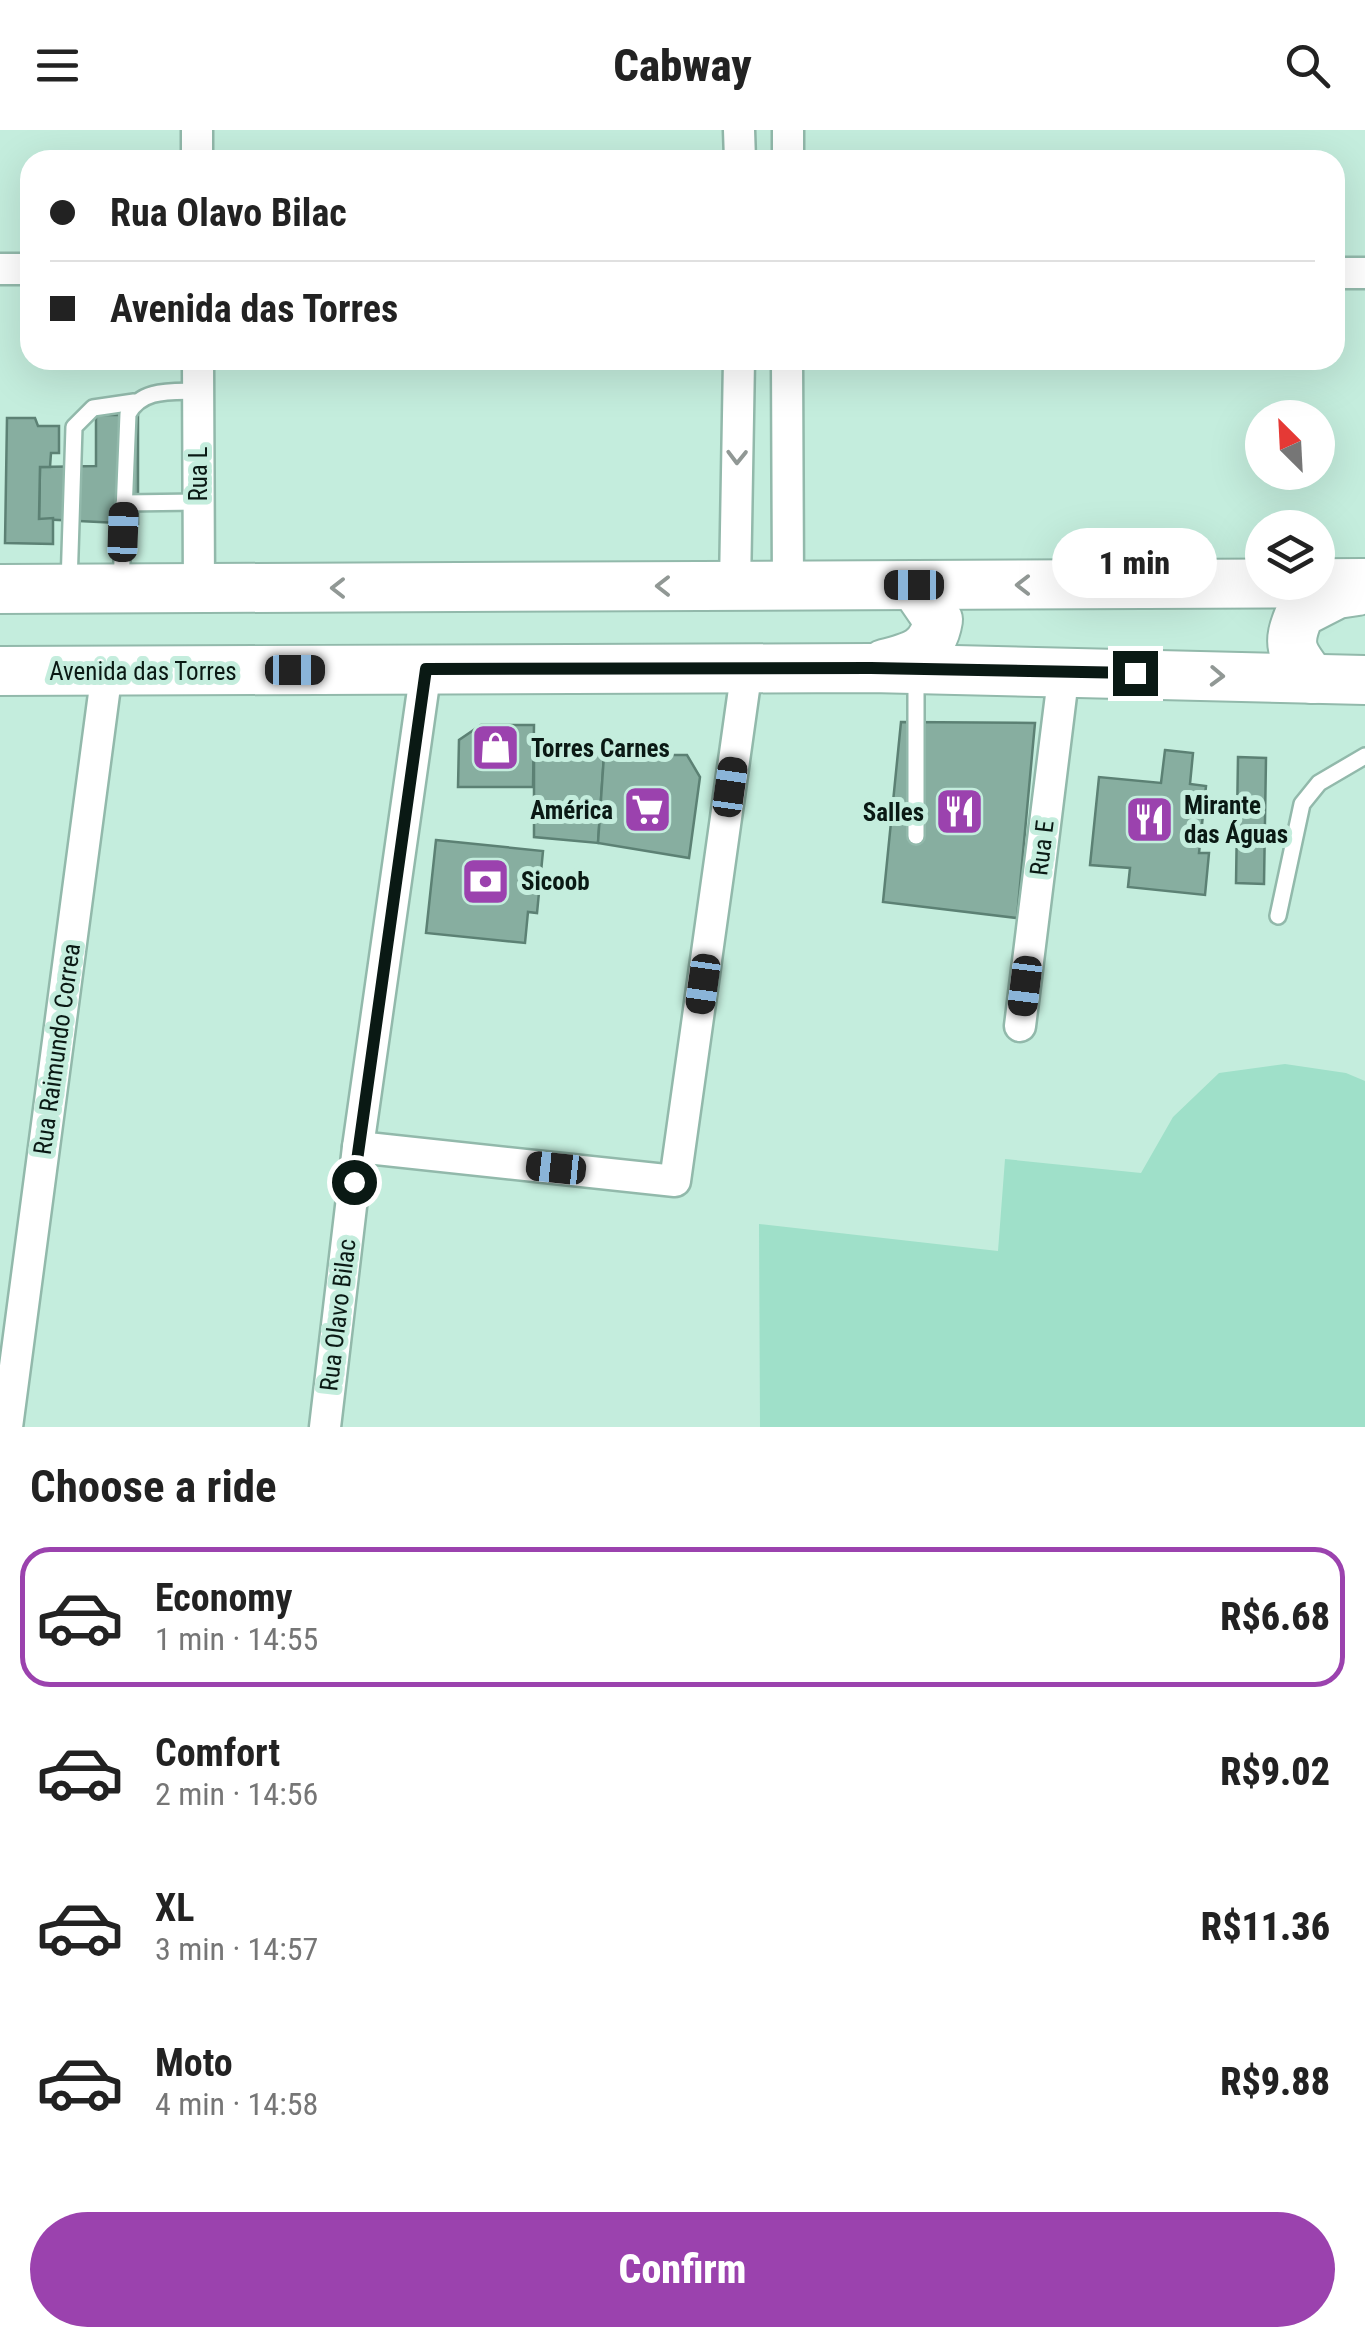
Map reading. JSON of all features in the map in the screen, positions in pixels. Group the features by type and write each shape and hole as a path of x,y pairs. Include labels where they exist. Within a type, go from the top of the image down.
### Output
{"main road":[{"path":"893,668 935,639 938,620 914,585"},
{"path":"0,589 1365,586"},
{"path":"1312,679 1296,658 1290,637 1300,613 1337,594 1365,586"},
{"name":"Avenida das Torres","path":"0,670 893,668 1365,680"}],"street":[{"name":"Rua L","path":"198,370 199,588"},
{"path":"735,586 739,370"},
{"path":"788,370 788,586"},
{"path":"358,1147 676,1181 747,668"},
{"name":"Rua Olavo Bilac","path":"325,1427 358,1147 426,669"},
{"name":"Rua Raimundo Correa","path":"8,1427 107,671"},
{"name":"Rua E","path":"1020,1026 1064,671"}],"lane":[{"path":"69,589 74,427 93,408 134,402 149,394 198,391"},
{"path":"121,589 128,414 134,402"},
{"path":"124,504 199,502"},
{"path":"893,668 916,836"},
{"path":"1278,916 1302,804 1319,784 1365,756"}],"green space":[{"path":"1285,1064 1346,1073 1365,1081 1365,1427 760,1427 759,1224 998,1251 1005,1159 1141,1173 1173,1117 1219,1073"}],"building":[{"path":"96,415 138,415 138,524 39,519 40,467 96,466"},
{"path":"7,418 35,418 38,426 59,426 59,453 51,453 50,467 40,467 39,519 53,518 53,544 5,543"},
{"name":"Salles","path":"901,722 1035,723 1017,918 883,902"},
{"name":"Torres Carnes","path":"481,725 534,725 533,787 458,787 459,740"},
{"name":"Mirante das Águas","path":"1165,750 1193,753 1190,784 1206,786 1199,853 1209,853 1205,895 1128,887 1130,868 1090,865 1099,777 1161,783"},
{"path":"604,755 598,843 534,837 534,757"},
{"name":"América","path":"604,755 687,755 700,777 689,858 598,843"},
{"path":"1238,757 1266,758 1264,884 1236,883"},
{"name":"Sicoob","path":"436,840 543,851 537,913 528,912 525,943 426,933"}],"place":[{"name":"Torres Carnes","path":"496,748"},
{"name":"América","path":"648,810"},
{"name":"Salles","path":"959,812"},
{"name":"Mirante das Águas","path":"1149,819"},
{"name":"Sicoob","path":"486,881"}],"route":[{"path":"354,1182 426,669 871,668 1135,673"}]}
